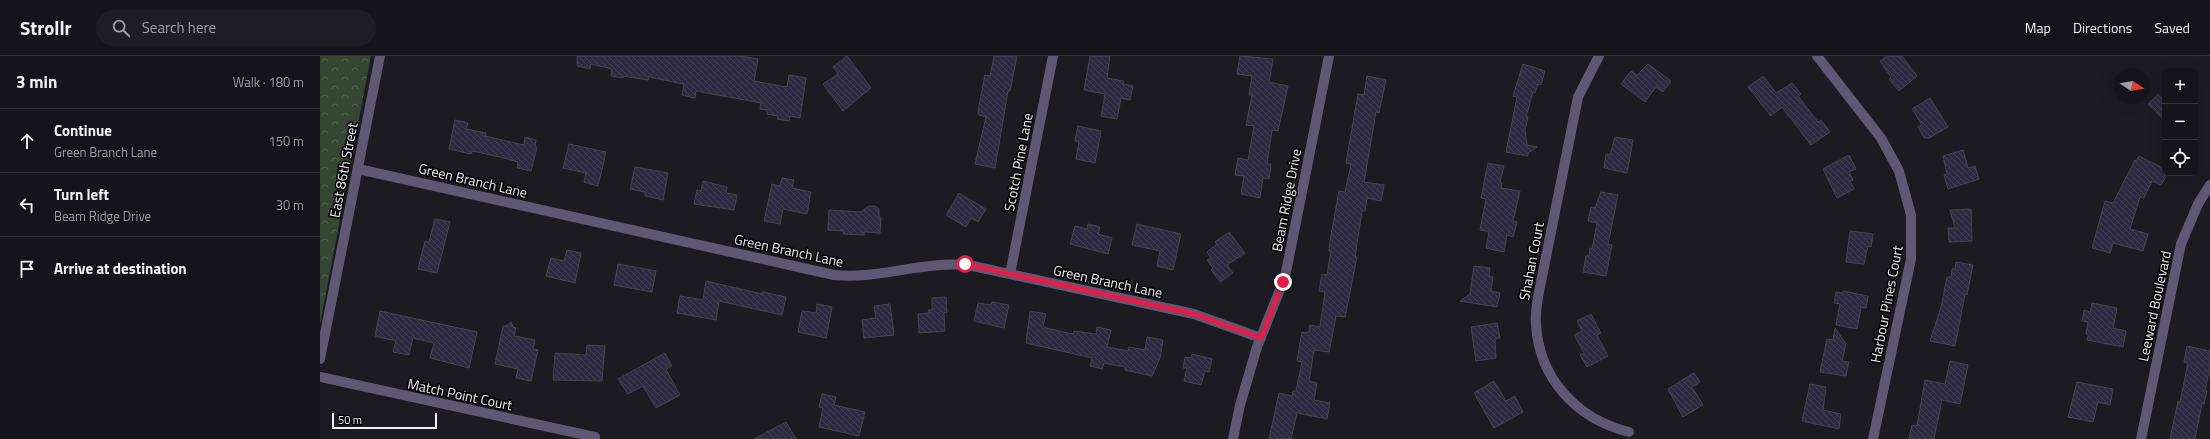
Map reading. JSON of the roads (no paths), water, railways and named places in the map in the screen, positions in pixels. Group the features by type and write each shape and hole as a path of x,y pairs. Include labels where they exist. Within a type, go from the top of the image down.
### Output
{"street":[{"name":"East 86th Street","path":"320,359 380,56"},
{"name":"Scotch Pine Lane","path":"1010,274 1053,56"},
{"name":"Beam Ridge Drive","path":"1232,439 1246,384 1261,338 1285,277 1329,56"},
{"name":"Shahan Court","path":"1599,56 1578,97 1538,296 1535,322 1537,341 1543,360 1548,372 1562,393 1592,418 1610,427 1629,432"},
{"name":"Harbour Pines Court","path":"1818,56 1881,138 1899,171 1911,215 1911,259 1873,439"},
{"name":"Green Branch Lane","path":"358,169 834,275 864,275 952,264 973,266 1194,314 1261,338"},
{"name":"Leeward Boulevard","path":"2141,439 2181,244 2198,204 2210,185"},
{"name":"Match Point Court","path":"320,377 595,437"}]}
